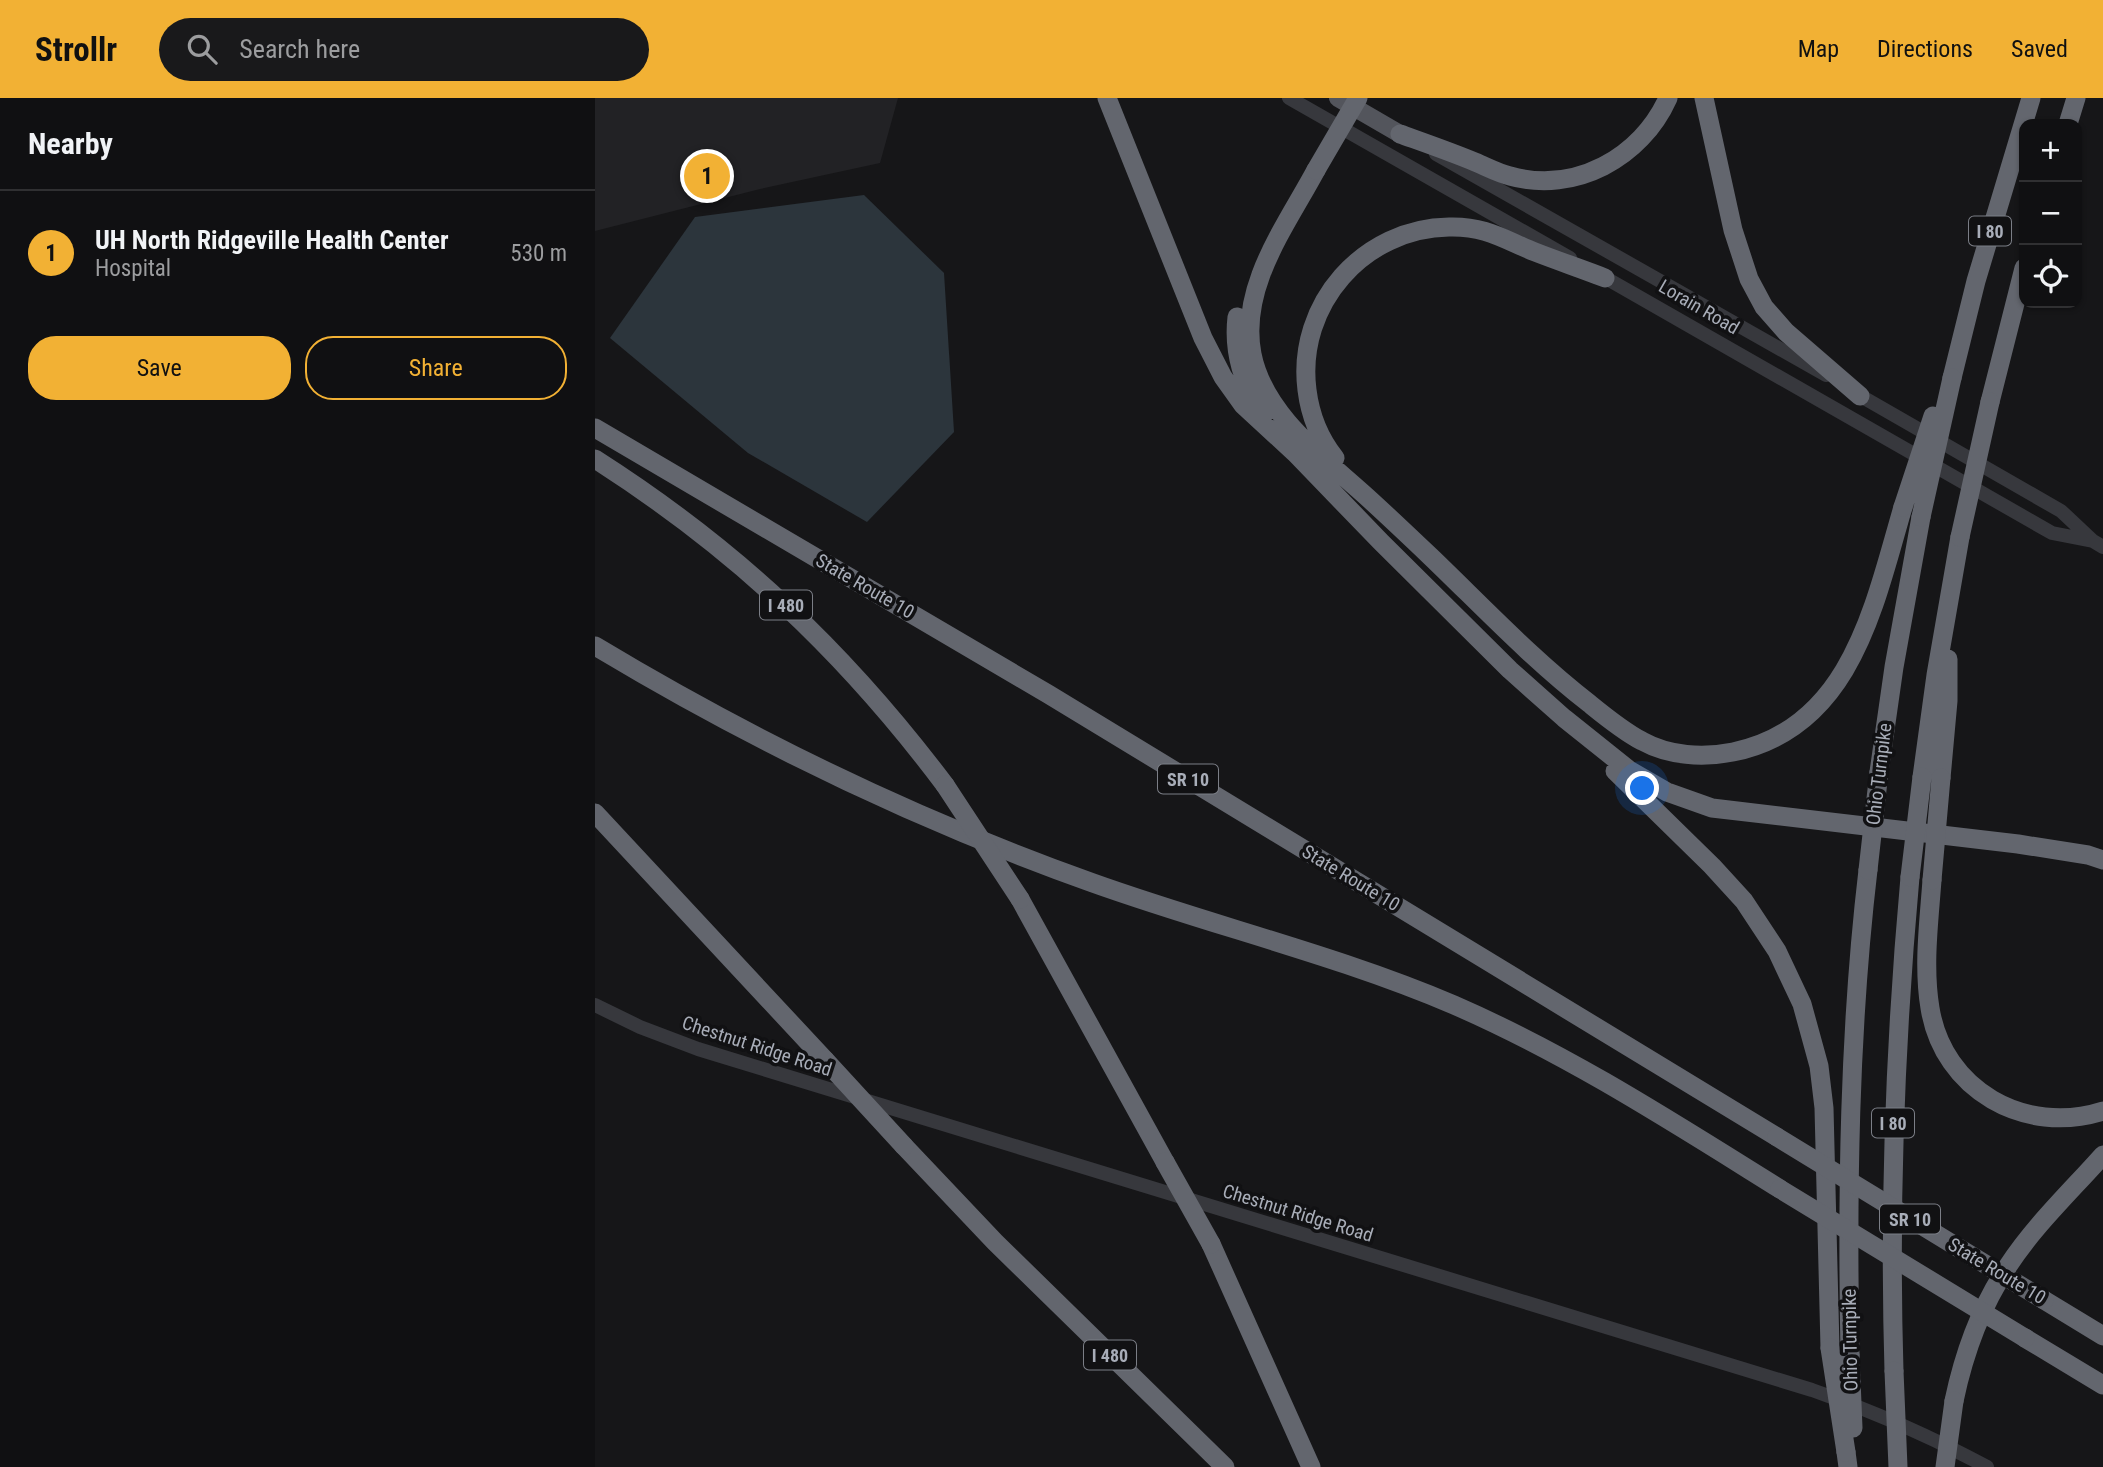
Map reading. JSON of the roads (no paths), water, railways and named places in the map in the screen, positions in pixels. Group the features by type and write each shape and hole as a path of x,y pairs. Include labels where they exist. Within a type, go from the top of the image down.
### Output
{"highway":[{"path":"1107,98 1215,365 1228,387 1510,670 1616,760 1647,781 1680,798 1712,807 2029,846 2088,855 2103,860"},
{"path":"1347,98 1256,285 1249,326 1252,354 1260,380 1283,416 1321,456 1562,682 1641,741 1667,751 1699,755 1726,753 1780,736 1814,711 1845,671 1869,615 1902,508 1950,377"},
{"path":"1295,453 1261,410 1248,388 1239,360 1236,328 1240,298 1250,267 1264,240 1358,98"},
{"path":"1400,134 1510,176 1533,180 1565,179 1601,168 1628,152 1652,126 1668,98"},
{"path":"1704,98 1733,230 1749,279 1764,307 1786,332 1860,396"},
{"name":"I 80","path":"1950,377 1987,242 2031,98"},
{"path":"2070,119 2076,98"},
{"path":"1366,496 1323,440 1310,408 1306,385 1308,345 1316,318 1325,298 1348,269 1376,247 1400,236 1425,229 1462,227 1497,234 1605,278"},
{"name":"I 80","path":"1898,1467 1891,1260 1893,1111 1910,877 1948,701 1945,623 1960,537 2019,288"},
{"name":"Ohio Turnpike","path":"1851,1461 1848,1225 1851,1111 1861,942 1879,772 1894,667 1950,377"},
{"name":"State Route 10","path":"595,428 1048,694 2103,1336"},
{"name":"I 480","path":"595,459 704,536 794,612 869,689 946,785 1020,899 1211,1244 1311,1467"},
{"name":"SR 10","path":"595,646 791,754 870,793 989,845 1140,900 1358,968 1487,1020 1610,1085 2103,1385"},
{"path":"1562,682 1619,750 1647,770 1688,789 1761,804 2047,837 2103,848"},
{"path":"1564,718 1744,901 1777,951 1798,995 1814,1042 1824,1108 1830,1348 1851,1461"},
{"path":"1931,778 1932,880 1927,957 1928,992 1934,1026 1945,1052 1975,1088 2014,1111 2058,1118 2086,1116 2103,1111"},
{"name":"I 480","path":"595,813 995,1242 1225,1467"},
{"path":"1945,1467 1954,1401 1968,1345 1999,1279 2021,1248 2103,1156"}],"main road":[{"name":"Lorain Road","path":"1338,98 1400,134"}],"street":[{"name":"Lorain Road","path":"1289,98 2052,533 2098,544"},
{"name":"Lorain Road","path":"1400,134 2061,511 2098,544"},
{"path":"1798,388 1810,366"},
{"name":"Chestnut Ridge Road","path":"595,1004 640,1027 698,1049 1812,1390 1913,1428 1987,1467"}],"place":[{"name":"UH North Ridgeville Health Center","path":"707,176"}]}
